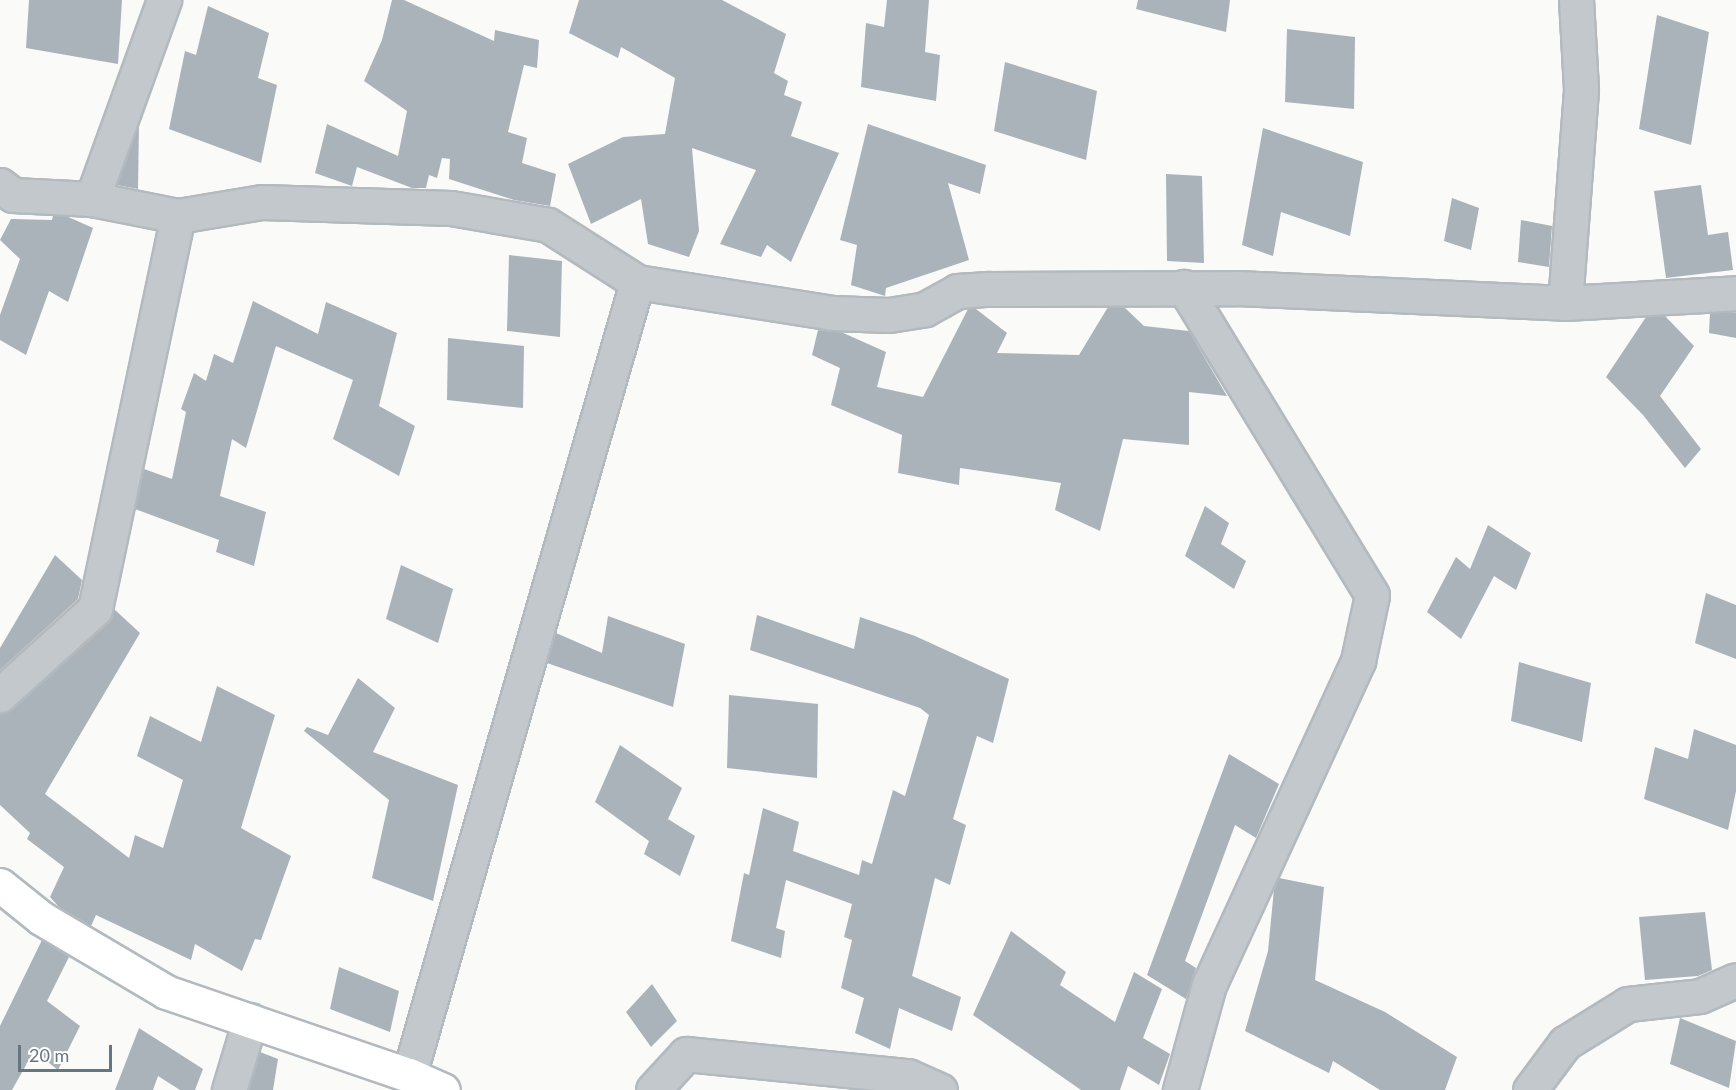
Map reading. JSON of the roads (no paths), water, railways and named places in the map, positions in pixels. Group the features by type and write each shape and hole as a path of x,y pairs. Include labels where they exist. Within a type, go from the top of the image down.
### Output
{"main road":[{"path":"0,885 41,918 166,992 409,1075 443,1090"}],"street":[{"path":"92,199 164,0"},
{"path":"1565,303 1581,89 1576,0"},
{"path":"0,186 13,195 92,199 178,216 262,202 452,208 548,225 637,282 832,313 889,315 925,309 957,291 1184,287 1565,303 1736,293"},
{"path":"0,695 95,609 178,216"},
{"path":"409,1075 637,282"},
{"path":"1180,1090 1209,985 1358,661 1372,595 1184,287"},
{"path":"1530,1090 1565,1043 1628,1004 1700,996 1736,980"},
{"path":"229,1090 250,1020"},
{"path":"653,1090 686,1054 908,1076 940,1090"}]}
